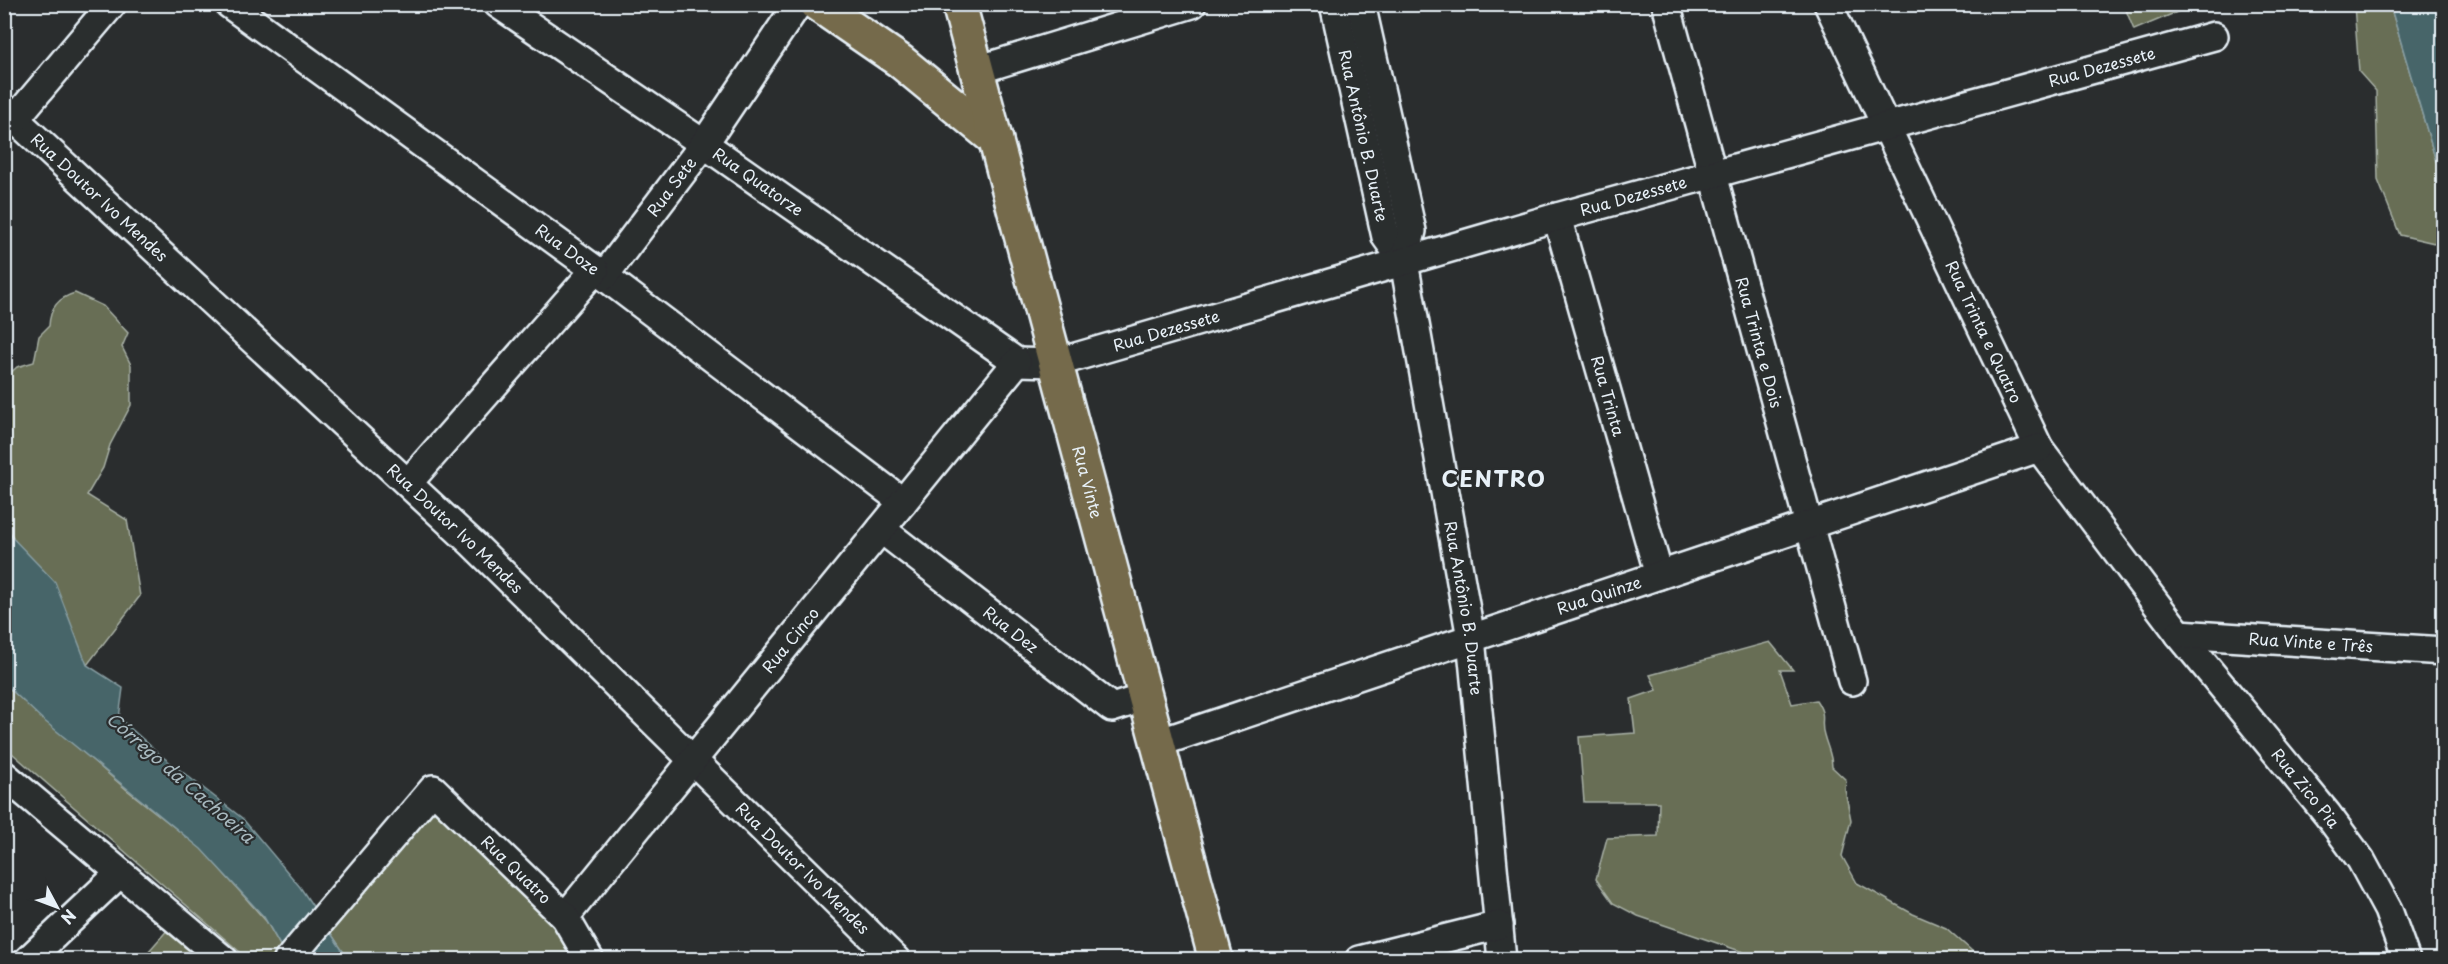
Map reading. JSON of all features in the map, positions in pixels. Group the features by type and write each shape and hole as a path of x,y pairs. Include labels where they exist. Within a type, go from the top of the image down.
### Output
{"main road":[{"path":"817,4 900,61 996,140"},
{"name":"Rua Vinte","path":"959,4 1216,960"},
{"path":"900,61 938,71 977,70"}],"street":[{"path":"10,114 112,4"},
{"name":"Rua Doze","path":"229,4 599,273 903,502"},
{"name":"Rua Quatorze","path":"498,4 1017,362"},
{"name":"Rua Sete","path":"408,483 599,273 704,144 798,4"},
{"path":"977,70 1192,4"},
{"name":"Rua Antônio B. Duarte","path":"1334,4 1386,237 1404,262"},
{"name":"Rua Antônio B. Duarte","path":"1361,4 1412,231 1404,262 1471,638 1502,960"},
{"name":"Rua Trinta e Dois","path":"1666,4 1852,681"},
{"name":"Rua Trinta e Quatro","path":"1828,4 2039,448 2179,634"},
{"name":"Rua Dezessete","path":"1017,362 1056,363 1557,217 2214,36"},
{"name":"Rua Doutor Ivo Mendes","path":"10,114 408,483 896,960"},
{"name":"Rua Trinta","path":"1557,217 1659,575"},
{"name":"Rua Cinco","path":"565,917 1017,362"},
{"name":"Rua Quinze","path":"1158,743 2039,448"},
{"name":"Rua Dez","path":"881,529 1112,708 1146,697"},
{"name":"Rua Vinte e Três","path":"2179,634 2444,651"},
{"name":"Rua Zico Pia","path":"2179,634 2327,814 2361,860 2388,910 2406,960"},
{"path":"5,776 224,960"},
{"name":"Rua Quatro","path":"288,960 433,789 565,917 590,960"},
{"path":"28,960 120,873"},
{"path":"1359,960 1499,925"}],"green space":[{"path":"2124,5 2182,5 2184,9 2134,30"},
{"path":"2354,5 2390,5 2436,161 2443,175 2443,245 2400,235 2378,180 2376,91 2359,72"},
{"path":"75,293 103,306 128,333 122,347 131,365 131,405 110,445 103,468 87,495 127,520 140,596 87,665 10,532 5,529 5,378 17,367 34,362 39,336 49,326 53,309 64,298"},
{"path":"1770,642 1793,670 1780,670 1792,704 1816,700 1822,711 1823,730 1832,767 1846,780 1845,790 1851,820 1842,856 1857,883 1913,914 1946,928 1981,959 1754,959 1743,952 1638,916 1613,903 1596,879 1607,838 1658,836 1659,802 1584,802 1579,737 1635,733 1631,699 1657,690 1650,675"},
{"path":"4,684 127,790 202,849 266,921 286,956 283,959 248,959 5,747"},
{"path":"433,799 535,899 580,959 348,959 322,920"},
{"path":"170,927 208,960 141,960"}],"water":[{"path":"2390,5 2443,5 2443,175 2436,161"},
{"name":"Córrego da Cachoeira","path":"4,529 55,582 87,665 123,688 119,718 163,757 242,818 300,887 348,959 288,959 264,917 201,849 42,719 5,684"}],"district":[{"name":"CENTRO","path":"1494,479"}]}
